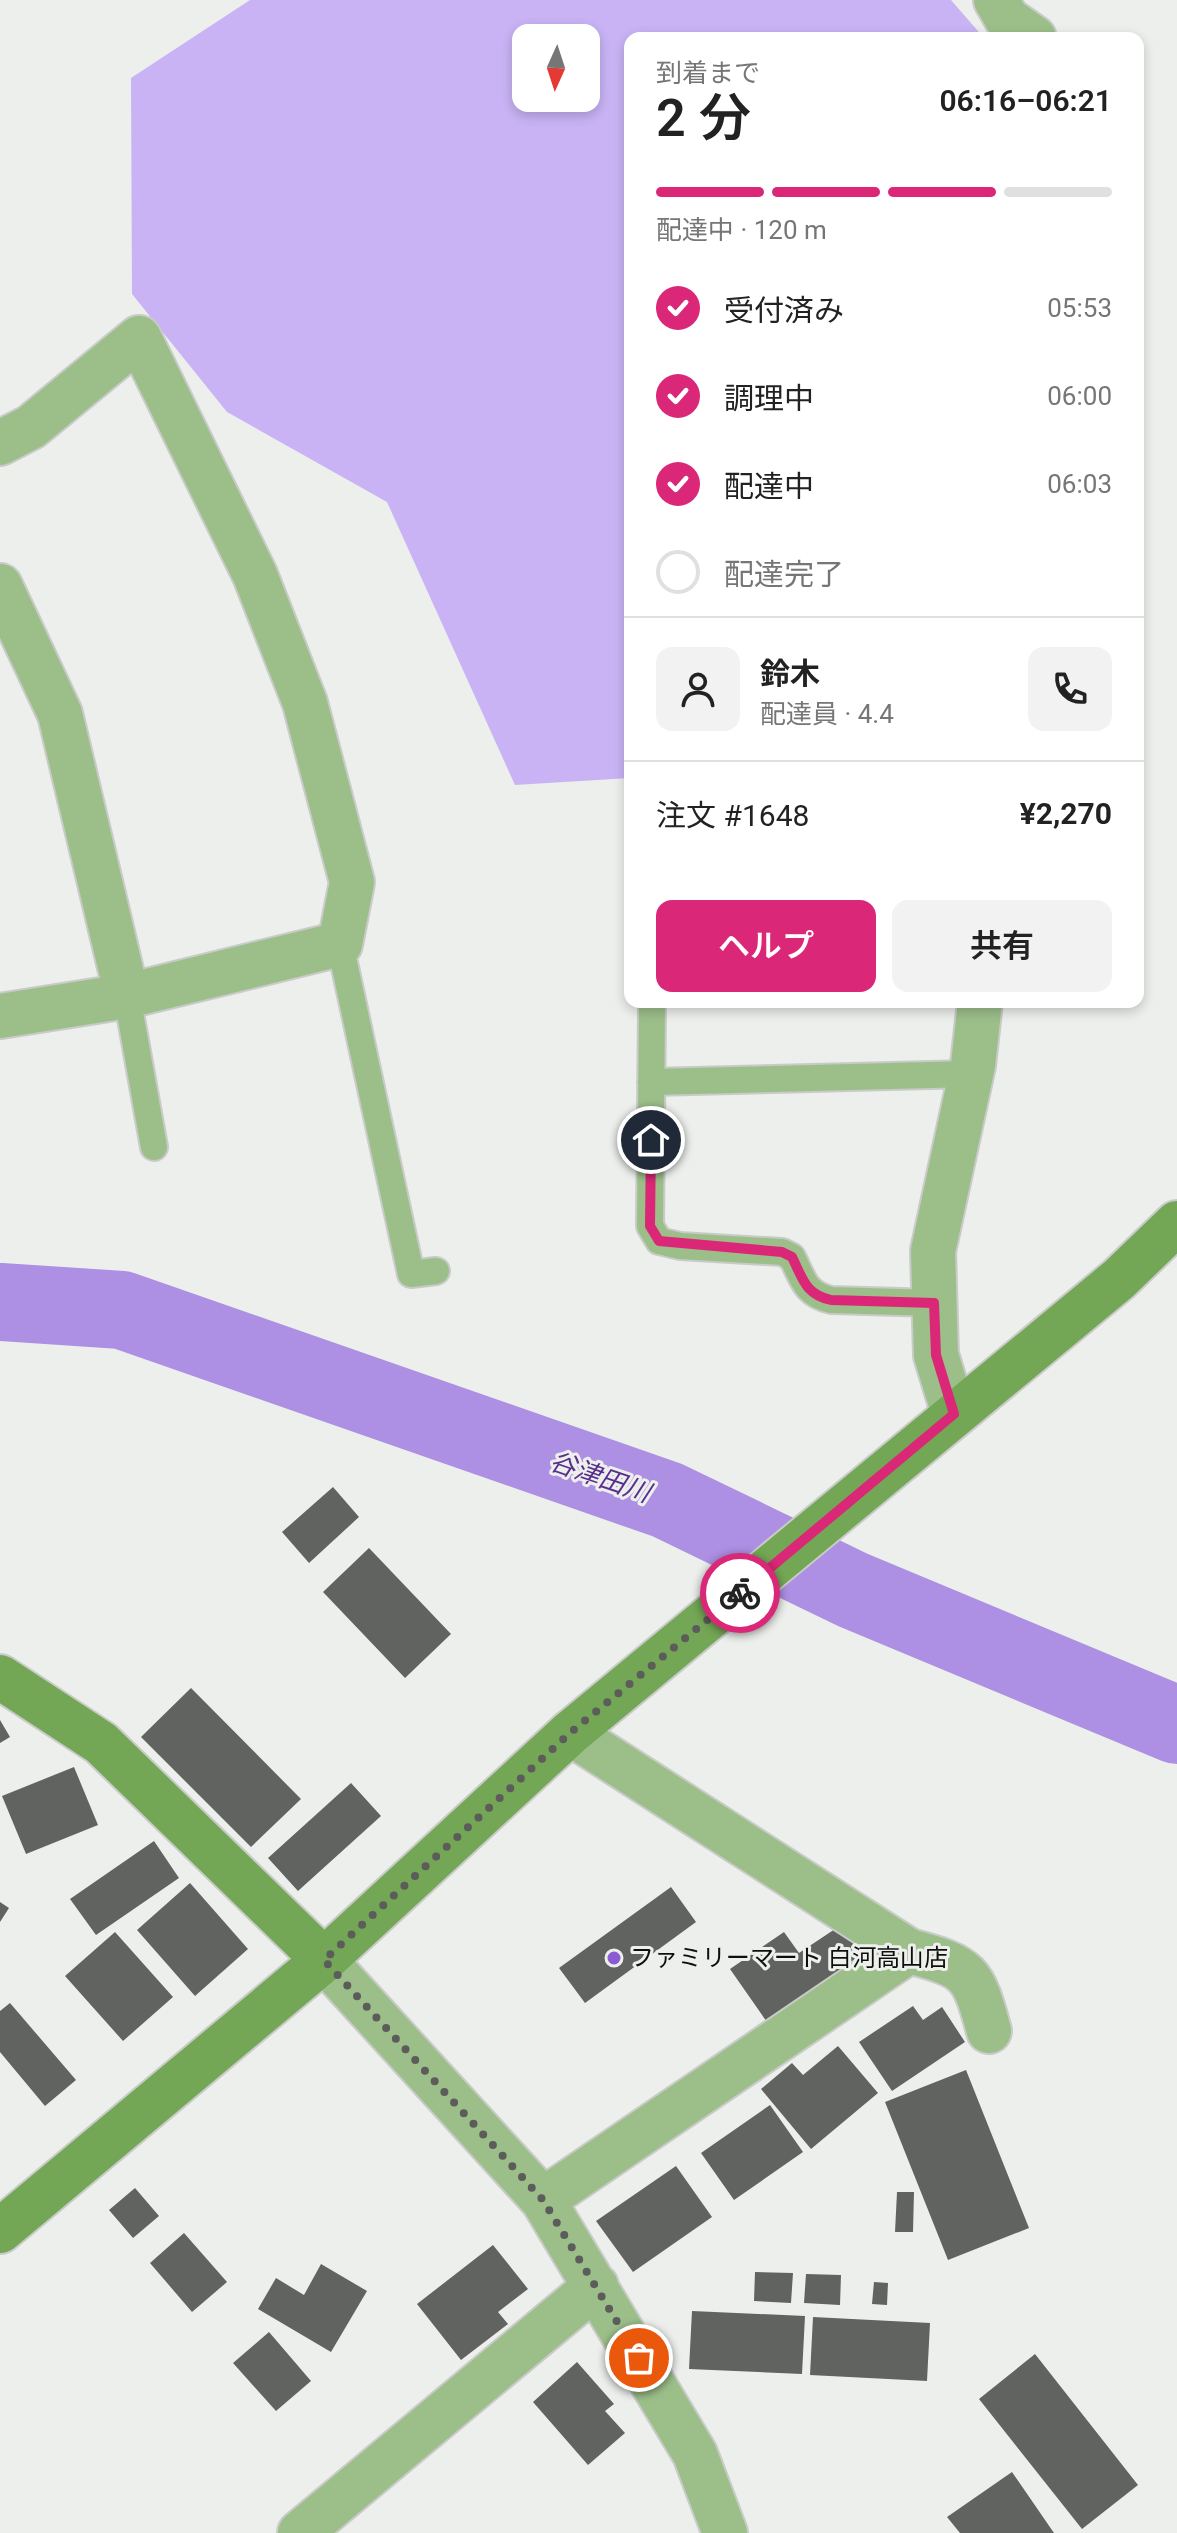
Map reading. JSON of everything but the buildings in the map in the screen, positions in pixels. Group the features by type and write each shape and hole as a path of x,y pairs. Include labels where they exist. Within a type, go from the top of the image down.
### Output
{"street":[{"path":"996,0 1007,19 1025,32"},
{"path":"0,443 31,427 139,338 255,575 305,703 352,882 340,944 127,996 0,1016"},
{"path":"0,586 60,714 127,996"},
{"path":"941,1424 933,1251 970,1074 979,1008"},
{"path":"0,2231 324,1960 570,1733 1119,1279 1177,1223"},
{"path":"0,1677 101,1743 324,1960 543,2200 695,2454 725,2533"},
{"path":"570,1733 909,1951 951,1962 976,1984 989,2031"},
{"path":"543,2200 909,1951"},
{"path":"300,2533 596,2286"}],"lane":[{"path":"340,944 411,1274 436,1271"},
{"path":"127,996 154,1147"},
{"path":"652,1008 650,1226 659,1241 782,1252 792,1257 804,1286 814,1296 822,1298 934,1303"},
{"path":"651,1082 970,1074"}],"shaded area":[{"path":"250,0 951,0 979,32 624,32 624,778 515,785 387,502 227,412 132,294 131,78"}],"waterway":[{"name":"谷津田川","path":"0,1302 122,1310 667,1500 853,1590 1177,1725"}],"way so far":[{"path":"639,2358 543,2200 324,1960 570,1733 740,1593"}],"place":[{"name":"ファミリーマート 白河高山店","path":"614,1958"}],"route":[{"path":"651,1140 650,1226 659,1241 680,1246 759,1248 782,1252 792,1257 804,1286 814,1296 831,1300 934,1303 936,1355 954,1414 740,1593"}]}
